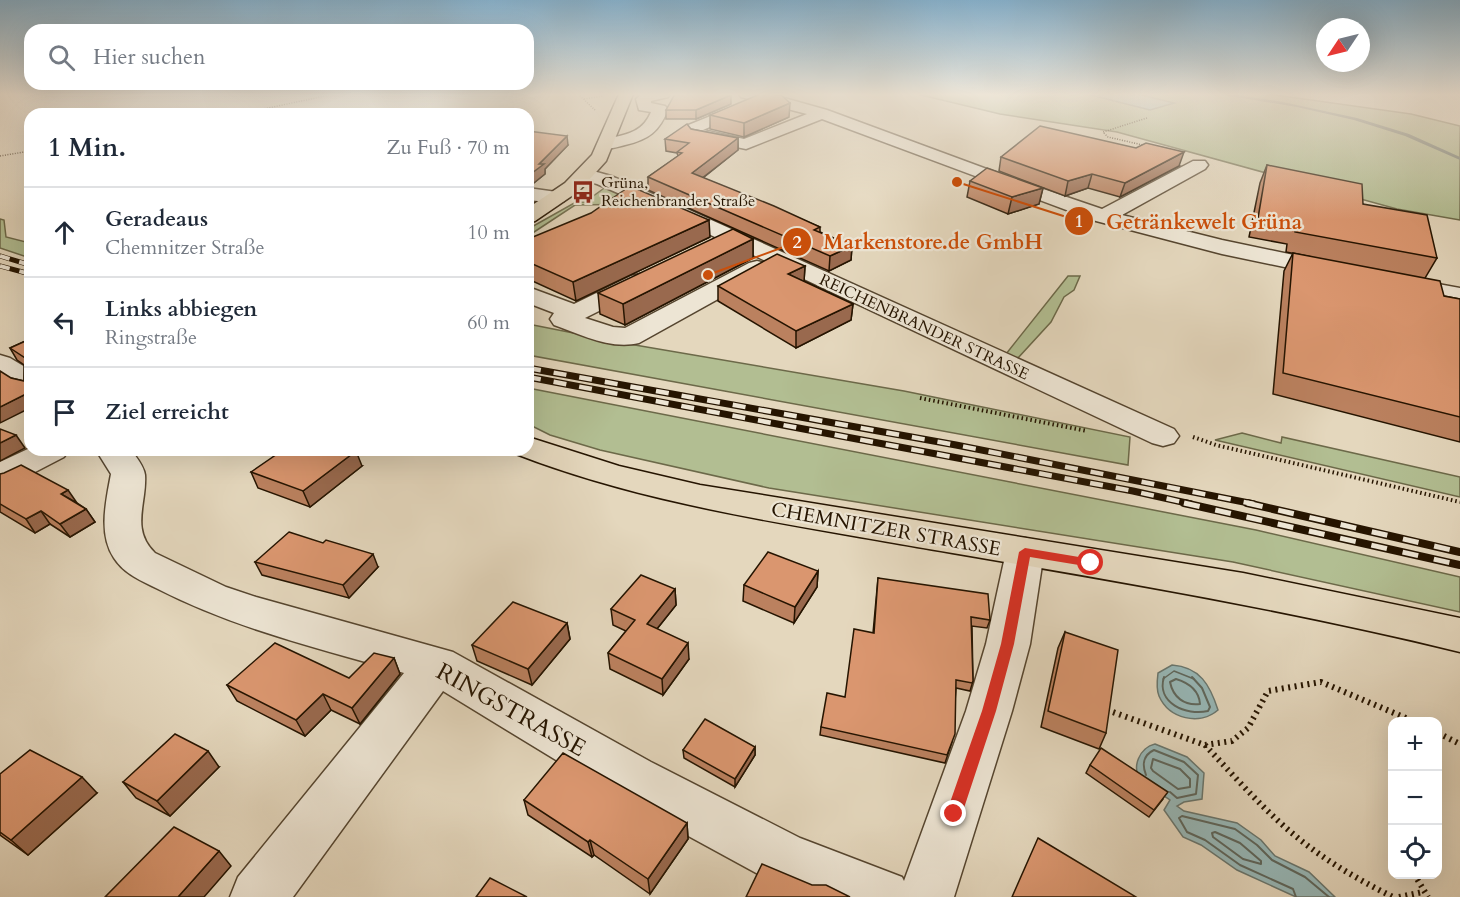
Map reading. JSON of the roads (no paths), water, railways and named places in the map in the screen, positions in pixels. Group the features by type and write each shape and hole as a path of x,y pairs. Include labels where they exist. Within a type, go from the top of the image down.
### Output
{"main road":[{"path":"534,213 586,175 610,136"},
{"name":"CHEMNITZER STRASSE","path":"534,449 583,467 710,497 1266,592 1360,610 1460,635"}],"street":[{"path":"607,144 639,136"},
{"path":"707,136 746,144 766,136"},
{"path":"882,136 1041,196 1104,217 1230,250 1357,275"},
{"path":"1104,217 1199,165"},
{"name":"REICHENBRANDER STRASSE","path":"586,175 604,180 1163,436"},
{"path":"534,195 557,197"},
{"path":"702,252 731,238"},
{"path":"663,269 563,319 609,335 629,337 774,258"},
{"path":"1380,280 1460,296"},
{"path":"534,296 575,313"},
{"path":"0,364 24,378"},
{"path":"0,476 39,456"},
{"name":"RINGSTRASSE","path":"118,456 128,474 123,505 124,536 129,551 141,563 212,598 251,612 437,665 633,779 786,860 882,897"},
{"path":"926,897 989,711 1008,644 1025,552"},
{"path":"258,897 437,665"}],"water":[{"path":"1172,665 1182,666 1197,674 1207,685 1218,710 1203,718 1194,719 1177,715 1170,710 1159,696 1157,682 1158,673"},
{"path":"1155,744 1187,757 1204,773 1202,799 1184,802 1177,806 1184,811 1237,823 1261,840 1275,856 1309,872 1335,897 1296,897 1237,870 1201,845 1183,837 1164,810 1170,800 1145,784 1138,776 1138,759 1145,749"}],"waterway":[{"path":"1409,136 1460,159"}],"railway":[{"path":"0,256 24,263"},
{"path":"0,266 24,272"},
{"path":"534,369 956,445 1254,504"},
{"path":"534,378 1133,491 1191,504"},
{"path":"1184,503 1460,565"},
{"path":"1247,503 1460,552"}],"place":[{"name":"Getränkewelt Grüna","path":"957,182"},
{"name":"Grüna, Reichenbrander Straße","path":"583,192"},
{"name":"Markenstore.de GmbH","path":"708,275"}]}
